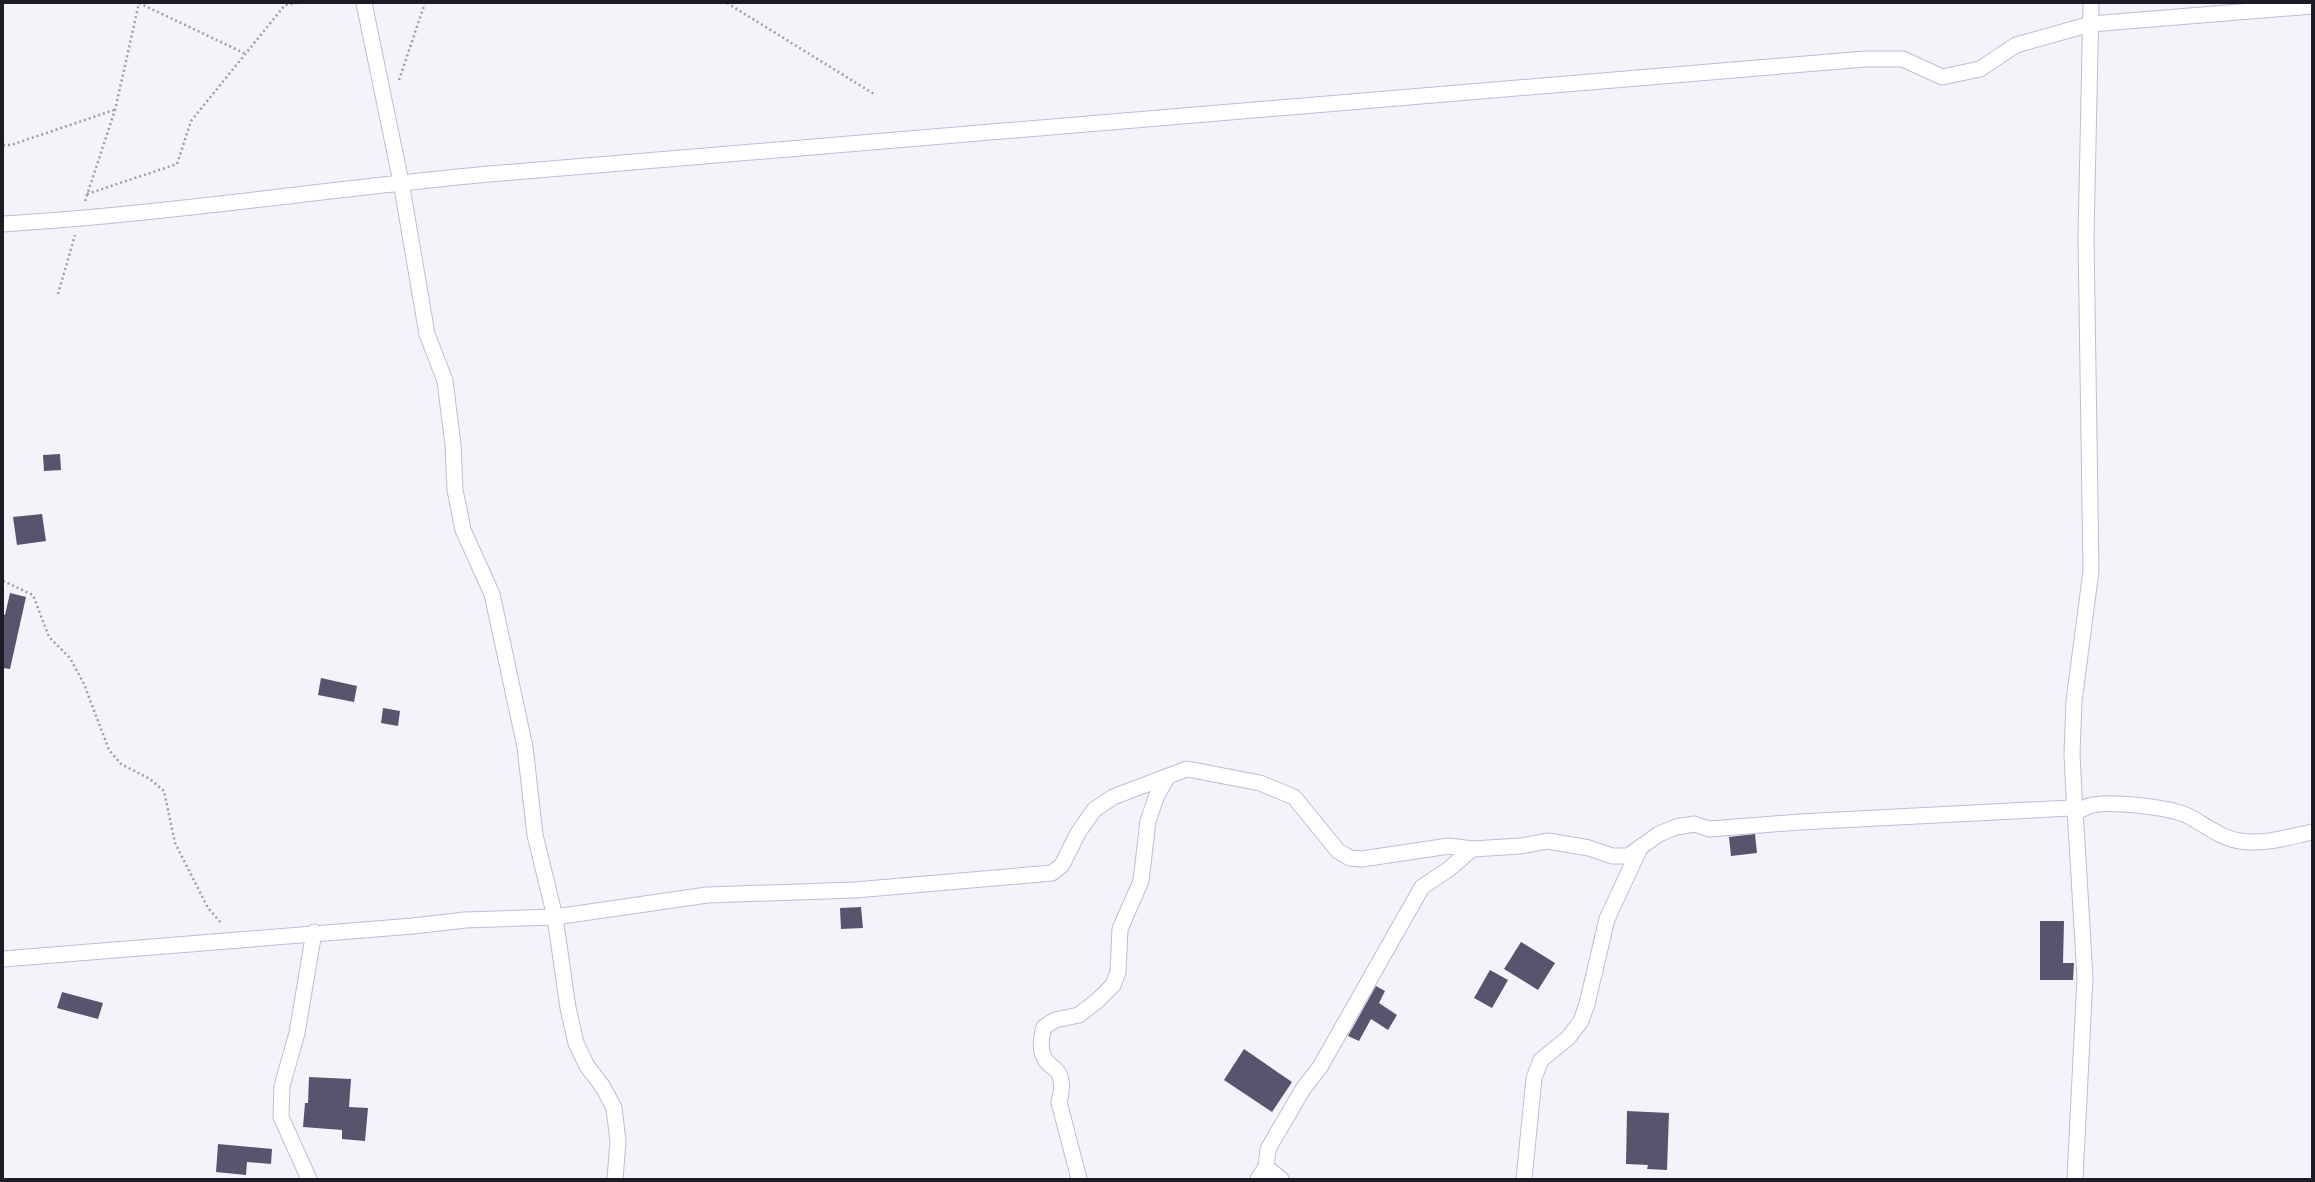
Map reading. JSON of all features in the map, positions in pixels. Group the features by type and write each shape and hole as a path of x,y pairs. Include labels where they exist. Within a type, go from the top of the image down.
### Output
{"street":[{"path":"364,3 402,182 427,334 445,381 453,444 455,490 463,530 492,594 525,747 536,835 555,917 568,1008 576,1043 587,1066 603,1086 614,1108 618,1141 615,1179"},
{"path":"2075,1179 2085,978 2072,754 2074,701 2091,571 2086,237 2091,3"},
{"path":"3,224 80,219 402,182 991,131 1865,59 1903,59 1942,77 1980,69 2016,45 2091,24 2312,6"},
{"path":"3,959 314,932 413,926 465,920 555,917 707,895 854,890 1052,873 1062,865 1078,833 1094,810 1113,797 1187,769 1260,783 1294,797 1338,851 1350,858 1362,859 1449,846 1472,849 1521,846 1548,841 1590,848 1612,856 1628,856 1639,850 1659,834 1676,827 1694,824 1709,830 1800,822 2060,808 2070,808 2075,813"},
{"path":"1079,1179 1059,1102 1062,1091 1060,1079 1057,1070 1046,1062 1040,1041 1044,1027 1055,1020 1079,1015 1098,1000 1113,985 1118,972 1120,929 1141,881 1148,821 1157,795 1166,778"},
{"path":"2075,813 2089,806 2110,804 2169,810 2186,815 2228,838 2240,841 2268,841 2312,832"},
{"path":"1281,1179 1262,1173 1268,1150 1303,1089 1320,1067 1422,887 1449,869 1472,849"},
{"path":"1524,1179 1534,1078 1541,1060 1568,1038 1581,1021 1588,1004 1608,919 1639,850"},
{"path":"309,1179 281,1117 282,1086 297,1033 314,932"}],"path":[{"path":"58,294 87,194 115,110 139,3 244,53"},
{"path":"87,194 177,164 191,121 244,53 286,4 297,3"},
{"path":"398,83 425,3"},
{"path":"727,3 874,94"},
{"path":"3,145 11,145 115,110"},
{"path":"3,581 33,595 49,637 70,658 84,684 109,750 121,764 150,779 164,791 175,843 193,882 208,908 235,939"}],"building":[{"path":"60,454 61,470 44,471 43,455"},
{"path":"42,514 46,541 17,545 13,517"},
{"path":"10,593 26,597 10,669 3,668 3,614 5,615"},
{"path":"321,678 357,686 354,702 318,695"},
{"path":"383,708 400,711 398,726 381,723"},
{"path":"1755,834 1757,853 1731,856 1729,837"},
{"path":"861,907 863,928 841,929 840,908"},
{"path":"2040,921 2064,921 2063,963 2074,963 2073,980 2040,980"},
{"path":"1521,942 1555,963 1538,990 1504,969"},
{"path":"1490,970 1508,980 1492,1008 1474,998"},
{"path":"1376,986 1385,991 1379,1003 1397,1015 1388,1030 1371,1019 1359,1041 1348,1036"},
{"path":"62,992 103,1003 98,1019 57,1008"},
{"path":"1244,1049 1292,1082 1272,1112 1224,1080"},
{"path":"309,1077 351,1079 349,1107 368,1108 365,1141 342,1139 342,1130 303,1127 305,1103 308,1103"},
{"path":"1627,1111 1669,1113 1667,1170 1647,1169 1648,1165 1626,1164"},
{"path":"218,1144 272,1149 271,1164 247,1162 246,1175 216,1172"}]}
